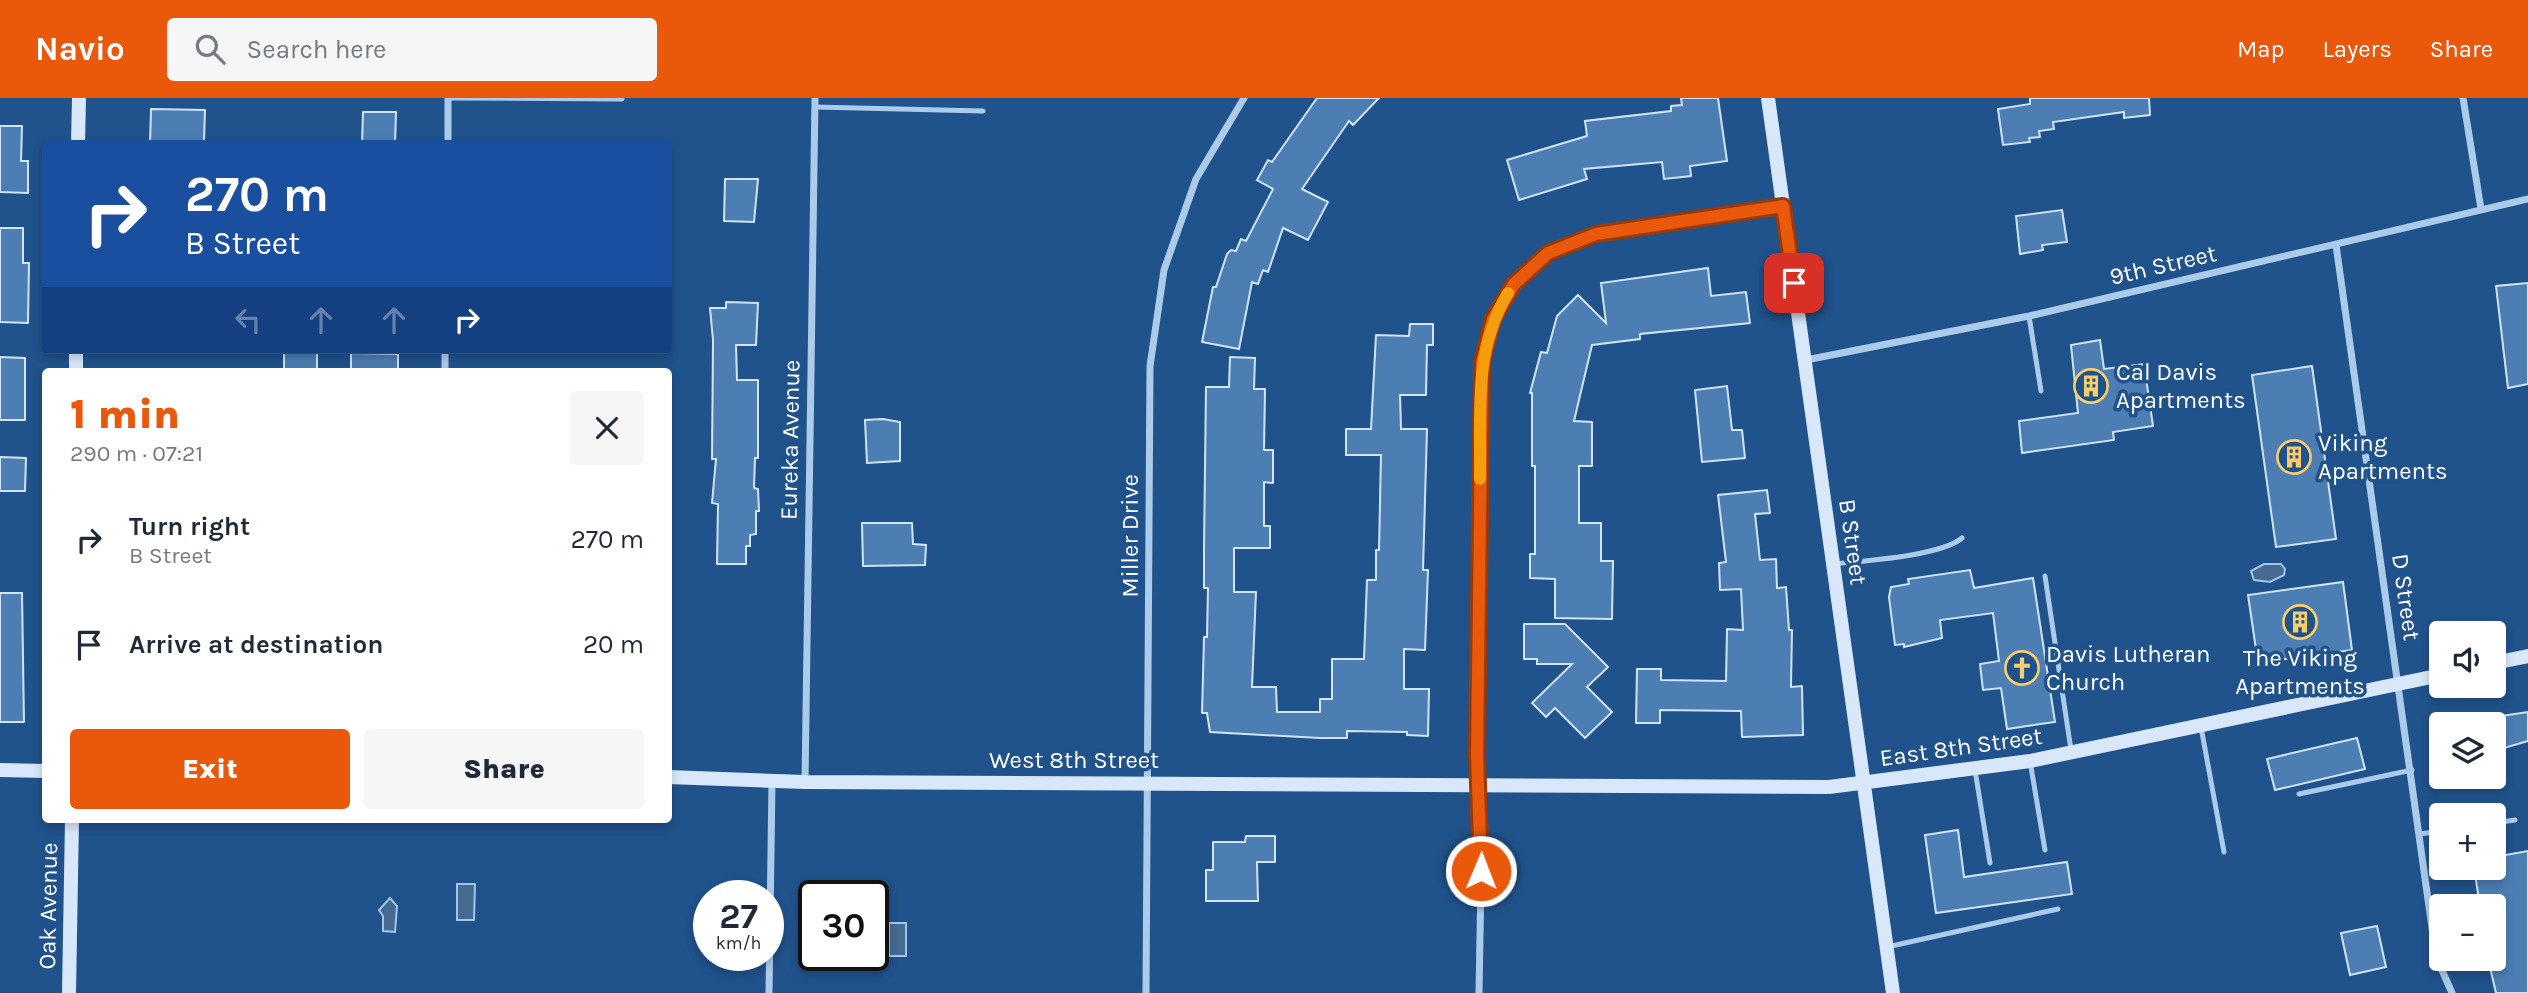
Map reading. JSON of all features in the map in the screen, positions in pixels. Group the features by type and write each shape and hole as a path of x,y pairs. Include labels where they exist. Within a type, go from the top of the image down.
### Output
{"street":[{"path":"78,140 79,98"},
{"path":"448,98 448,140"},
{"name":"Miller Drive","path":"1146,993 1150,366 1164,270 1196,179 1244,98"},
{"name":"B Street","path":"1768,98 1893,993"},
{"path":"2463,98 2481,209"},
{"name":"Eureka Avenue","path":"805,782 815,102"},
{"name":"9th Street","path":"1806,360 2029,316 2528,199"},
{"path":"1479,993 1482,822 1479,786 1482,362 1493,319 1514,284 1548,253 1596,234 1783,206"},
{"name":"D Street","path":"2336,245 2412,770 2433,935 2438,961 2452,993"},
{"path":"2506,661 2528,656"},
{"name":"East 8th Street","path":"1479,786 1829,787 1863,784 1975,771 2030,761 2429,678"},
{"path":"0,770 42,771"},
{"name":"West 8th Street","path":"672,777 805,782 1479,786"},
{"path":"769,993 772,781"},
{"name":"Oak Avenue","path":"69,993 72,823"}],"lane":[{"path":"448,98 621,99"},
{"path":"815,102 983,111"},
{"path":"2029,316 2041,391"},
{"path":"1833,564 1934,550 1955,544 1962,538"},
{"path":"2045,576 2072,753"},
{"path":"2201,727 2224,852"},
{"path":"2030,761 2045,850"},
{"path":"2299,794 2412,770"},
{"path":"1975,771 1990,863"},
{"path":"2506,821 2515,820"},
{"path":"2420,834 2429,833"},
{"path":"1887,947 2058,909"}],"water":[{"path":"2264,564 2281,564 2285,569 2284,575 2270,582 2254,580 2251,571"},
{"path":"457,884 475,884 474,920 457,920"},
{"path":"390,898 397,906 395,932 383,931 383,916 379,910"},
{"path":"889,923 906,923 906,956 889,956"}],"building":[{"path":"1317,98 1379,98 1353,125 1349,121 1302,189 1328,202 1308,240 1283,228 1268,272 1263,270 1258,284 1252,282 1239,349 1202,342 1213,287 1216,287 1227,254 1231,250 1236,251 1241,239 1246,241 1273,189 1257,180 1268,160 1272,162"},
{"path":"1681,98 1718,98 1727,161 1690,166 1691,176 1664,179 1662,162 1584,169 1587,179 1519,200 1507,160 1587,136 1585,121 1671,111 1671,106 1682,105"},
{"path":"2030,98 2149,98 2150,115 2124,118 2124,112 2053,122 2054,129 2039,131 2040,137 2029,138 2030,142 2003,145 1998,109 2030,104"},
{"path":"151,109 205,110 204,140 150,140"},
{"path":"363,112 396,112 395,140 362,140"},
{"path":"0,126 22,126 21,161 28,161 28,193 0,192"},
{"path":"725,179 758,179 754,222 724,221"},
{"path":"2062,210 2067,242 2042,245 2043,250 2020,254 2016,216"},
{"path":"0,228 23,228 23,263 29,263 28,323 0,322"},
{"path":"1708,268 1711,296 1746,292 1750,323 1640,334 1640,339 1592,345 1574,421 1592,422 1592,466 1579,466 1579,523 1601,523 1601,561 1613,561 1612,619 1555,618 1555,579 1530,578 1530,554 1535,554 1535,466 1532,466 1530,393 1541,352 1547,353 1557,316 1578,295 1606,323 1601,283"},
{"path":"2528,283 2528,384 2508,388 2496,286"},
{"path":"726,302 758,303 756,345 736,345 737,380 758,380 758,458 755,458 754,488 758,489 759,511 756,511 756,534 750,535 750,546 746,546 746,564 717,564 718,504 712,503 716,459 712,459 713,340 710,308 726,308"},
{"path":"1410,324 1433,324 1433,345 1427,345 1426,395 1400,395 1401,429 1427,429 1423,570 1428,570 1425,650 1404,649 1404,689 1429,689 1428,736 1407,735 1407,732 1347,731 1347,738 1320,738 1210,732 1207,713 1202,713 1208,588 1204,588 1206,387 1229,387 1230,357 1255,358 1254,389 1265,389 1264,450 1273,450 1273,483 1264,482 1264,526 1270,526 1270,548 1234,548 1234,592 1256,592 1252,687 1276,687 1277,712 1320,712 1320,699 1332,699 1332,659 1364,659 1367,580 1376,580 1376,550 1379,550 1381,455 1346,455 1346,429 1371,429 1376,335 1409,336"},
{"name":"Cal Davis Apartments","path":"2100,340 2104,369 2144,364 2153,426 2113,432 2114,440 2022,453 2019,421 2078,413 2071,345"},
{"path":"284,354 317,354 317,368 284,368"},
{"path":"351,354 398,354 398,368 351,368"},
{"path":"0,357 25,358 25,420 0,420"},
{"name":"Viking Apartments","path":"2312,366 2336,539 2276,547 2252,375"},
{"path":"1727,386 1732,430 1742,430 1745,458 1702,462 1695,390"},
{"path":"865,420 900,422 900,461 867,463"},
{"path":"0,457 26,458 25,491 0,491"},
{"path":"1767,490 1770,513 1755,514 1760,560 1776,559 1777,588 1786,587 1789,630 1792,630 1791,687 1802,686 1803,735 1742,737 1741,711 1660,710 1660,723 1636,723 1637,669 1661,669 1661,680 1726,681 1727,629 1743,630 1741,589 1720,590 1719,563 1726,562 1718,495"},
{"path":"862,523 912,523 913,544 926,545 925,565 863,566"},
{"path":"1970,570 1974,588 2033,578 2055,722 2007,729 2001,688 1983,690 1980,664 1999,661 1993,613 1940,620 1942,638 1904,647 1904,644 1895,645 1889,597 1891,587 1909,584 1908,579"},
{"name":"The Viking Apartments","path":"2343,582 2352,650 2258,663 2248,595"},
{"path":"0,593 22,593 24,722 0,722"},
{"path":"1524,624 1565,624 1608,667 1587,687 1612,712 1585,738 1555,708 1546,717 1532,703 1572,664 1537,664 1537,659 1524,659"},
{"path":"2528,712 2528,741 2506,747 2506,715"},
{"path":"2357,738 2365,769 2275,790 2267,759"},
{"path":"1958,830 1964,877 2067,862 2072,894 1936,913 1925,835"},
{"path":"1246,836 1275,836 1275,862 1257,862 1258,901 1206,901 1206,870 1213,870 1213,842 1245,842"},
{"path":"2528,851 2528,993 2496,993 2491,971 2506,971 2506,894 2478,894 2476,880 2506,880 2506,855"},
{"path":"2377,926 2386,967 2350,975 2341,933"}],"slow traffic":[{"path":"1480,479 1482,362 1493,319 1508,293"}],"place":[{"name":"Cal Davis Apartments","path":"2091,386"},
{"name":"Viking Apartments","path":"2294,457"},
{"name":"The Viking Apartments","path":"2300,622"},
{"name":"Davis Lutheran Church","path":"2022,668"}],"route":[{"path":"1481,871 1482,822 1477,755 1482,362 1493,319 1514,284 1548,253 1596,234 1783,206 1794,283"}]}
